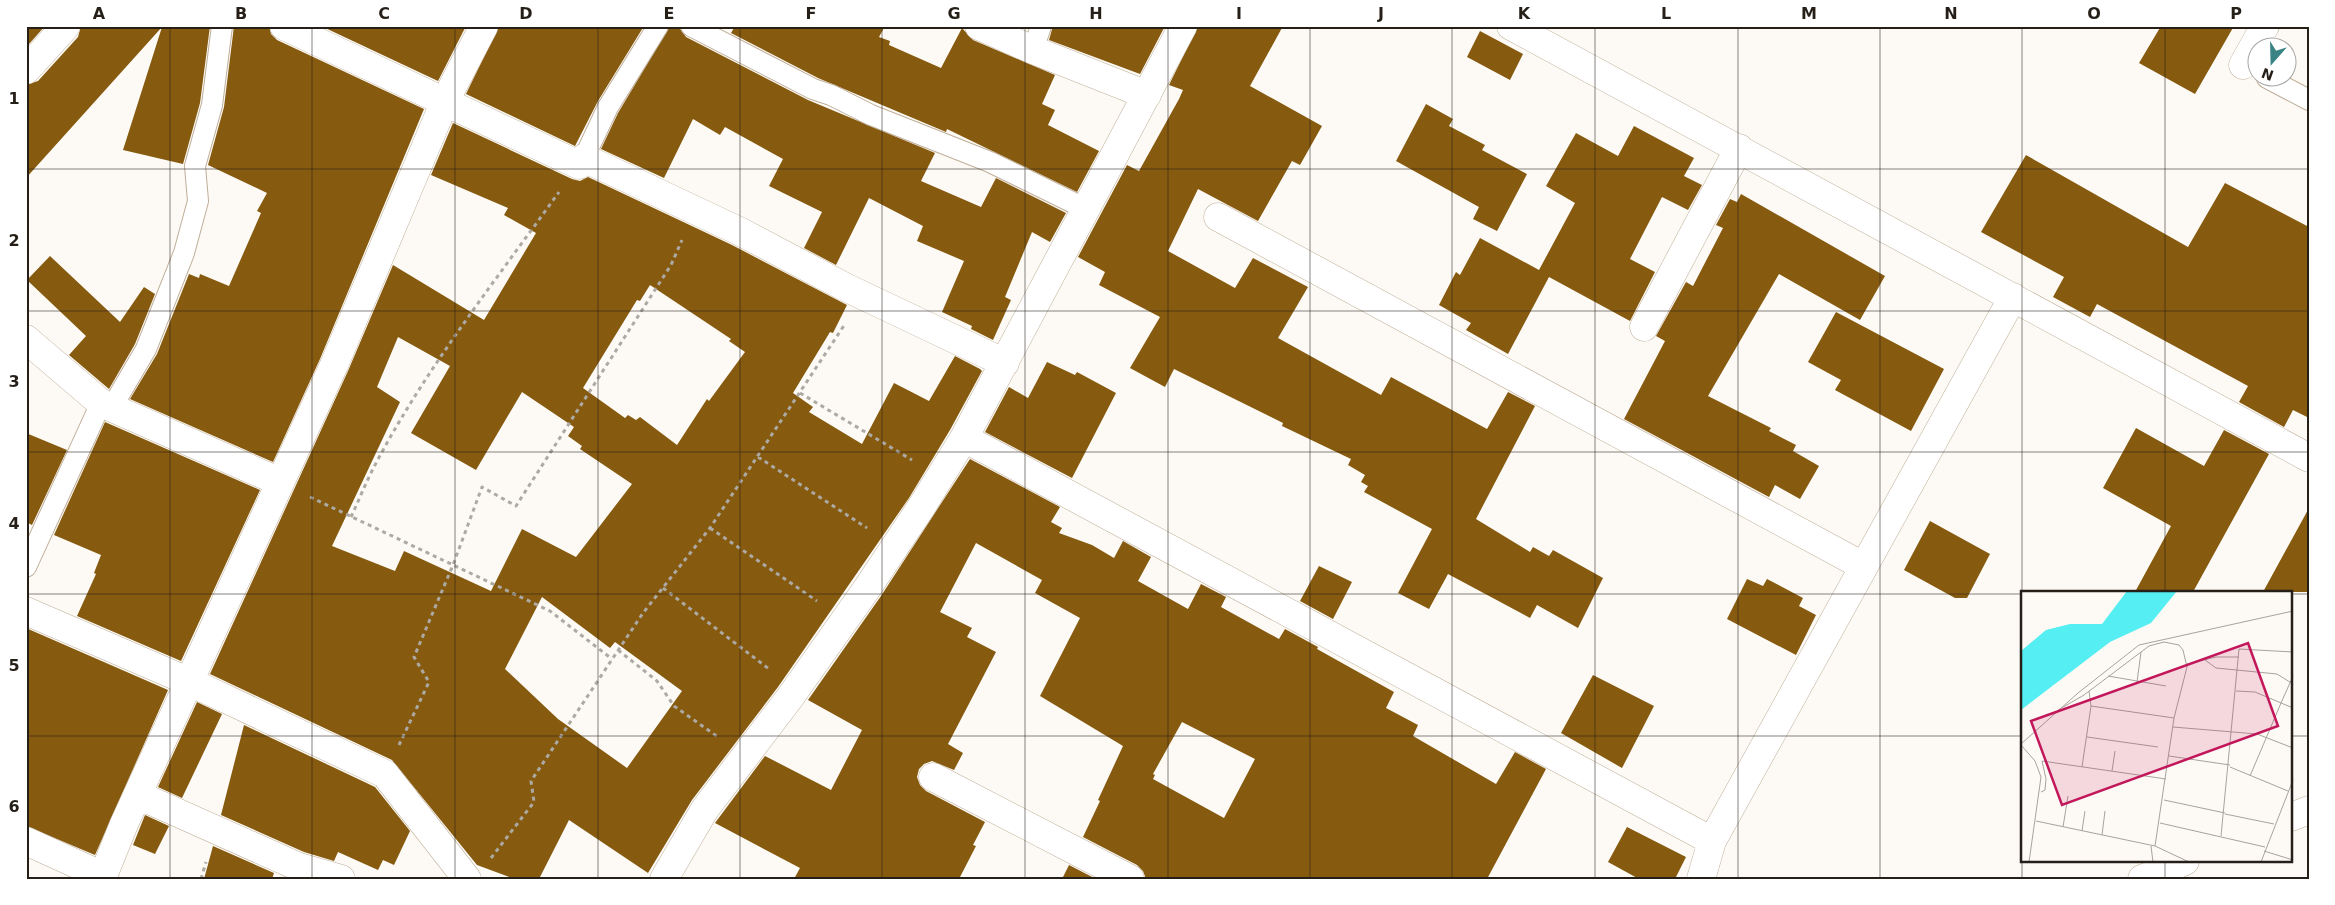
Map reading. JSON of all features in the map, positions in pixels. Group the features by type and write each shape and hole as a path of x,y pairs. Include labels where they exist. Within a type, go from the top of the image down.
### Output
{"street":[{"path":"26,70 66,26"},
{"path":"284,26 581,162 694,209 860,294 1005,363"},
{"path":"26,841 103,876 334,365 446,101 484,26"},
{"path":"979,26 1037,38 1146,95"},
{"path":"664,879 705,809 844,620 895,546 964,438 1184,26"},
{"path":"1511,26 2309,458"},
{"path":"1644,327 1739,148"},
{"path":"1218,217 1863,566"},
{"path":"1700,879 1712,841 2013,297"},
{"path":"26,339 106,405 280,482"},
{"path":"964,438 1712,841"},
{"path":"26,611 190,682 385,774 477,871"},
{"path":"933,777 1130,879"},
{"path":"138,795 299,867 341,879"},
{"path":"2292,817 2309,810"},
{"path":"2142,879 2183,862"}],"lane":[{"path":"26,567 106,405 146,349 184,253 198,201 195,166 212,105 222,26"},
{"path":"581,162 608,107 658,26"},
{"path":"691,26 813,89 831,95 871,115 990,162 1086,209"},
{"path":"2286,88 2309,100"}],"path":[{"path":"351,517 375,466 410,405 471,315 581,162"},
{"path":"385,774 429,682 414,657 453,565 482,487 516,506 671,265 694,209"},
{"path":"477,871 534,802 531,780 618,650 710,528 846,322 860,294"},
{"path":"800,393 940,477"},
{"path":"758,457 895,546"},
{"path":"280,482 550,611 612,659"},
{"path":"710,528 844,620"},
{"path":"663,588 795,689"},
{"path":"618,650 656,680 674,706 745,756"}],"building":[{"path":"26,26 45,26 29,44 26,41"},
{"path":"81,26 210,26 200,103 183,164 123,150 162,27 26,178 26,85 38,81 78,37"},
{"path":"234,26 269,26 271,34 277,40 424,109 320,359 273,462 130,399 157,354 189,274 199,278 200,274 229,286 261,213 257,211 267,193 208,165 224,107"},
{"path":"321,26 466,26 438,81"},
{"path":"499,26 644,26 598,101 575,146 466,94"},
{"path":"670,26 678,26 686,37 808,100 935,153 921,181 981,207 996,178 1066,213 1050,242 1032,232 1005,297 1011,300 993,340 971,329 972,326 942,312 964,261 917,241 923,226 869,198 836,265 804,248 822,212 769,186 783,159 725,127 720,135 693,119 664,178 601,149 618,113"},
{"path":"735,26 885,26 879,37 890,41 889,45 941,68 962,28 973,40 1055,75 1042,104 1055,110 1048,125 1099,151 1077,192 947,129 946,132 818,78 731,33"},
{"path":"1053,26 1159,26 1164,28 1140,74 1049,40"},
{"path":"1198,26 1283,26 1250,86 1322,126 1300,165 1292,161 1258,221 1198,189 1168,251 1235,288 1253,258 1308,287 1278,338 1381,395 1391,377 1487,429 1508,392 1535,406 1476,519 1530,552 1533,547 1549,556 1553,550 1603,578 1578,628 1537,605 1530,618 1448,574 1429,609 1398,593 1432,529 1364,492 1368,486 1361,482 1365,475 1348,465 1351,459 1282,426 1283,423 1174,369 1165,387 1130,368 1160,317 1099,285 1105,272 1078,257 1127,165 1139,171 1179,99 1183,90 1169,85"},
{"path":"2161,26 2234,26 2195,94 2139,63"},
{"path":"1480,31 1523,54 1510,80 1467,57"},
{"path":"1426,104 1453,119 1449,126 1485,145 1482,150 1527,174 1497,231 1473,219 1479,207 1396,161"},
{"path":"453,123 572,179 580,181 588,177 732,245 847,305 833,333 830,332 793,393 813,407 809,412 862,444 894,383 929,401 955,356 982,371 950,430 909,498 778,687 692,800 648,873 569,820 539,879 515,879 477,865 392,760 210,674 348,371 393,265 484,320 536,233 504,215 508,208 431,175","holes":["650,285 731,339 729,341 745,352 709,401 707,399 677,445 640,417 636,420 628,415 625,418 583,388 637,300 640,301","398,337 450,366 411,433 476,470 522,392 574,427 568,436 582,446 580,449 632,484 576,557 522,529 491,591 404,551 395,571 332,546 400,402 377,387","542,597 610,648 615,642 682,691 627,768 558,719 505,669"]},
{"path":"1634,126 1694,158 1684,176 1702,185 1688,210 1662,197 1630,259 1655,272 1630,321 1549,277 1508,354 1466,330 1471,323 1439,305 1456,272 1460,275 1480,238 1539,270 1575,203 1546,186 1576,133 1618,156"},
{"path":"2026,155 2188,247 2225,183 2309,227 2309,418 2293,410 2284,427 2239,402 2248,386 2097,304 2090,317 2053,297 2064,277 1981,232"},
{"path":"1741,194 1885,276 1860,320 1779,274 1708,396 1771,428 1769,431 1796,445 1793,451 1819,466 1800,499 1775,485 1769,497 1624,419 1665,341 1656,336 1686,282 1693,286 1723,228 1716,225 1730,199 1737,202"},
{"path":"50,256 120,322 144,287 155,294 135,344 109,389 69,355 86,336 27,280"},
{"path":"1836,312 1944,369 1911,431 1835,390 1841,380 1808,362"},
{"path":"1047,362 1075,375 1077,372 1116,393 1072,478 985,432 1009,387 1028,398"},
{"path":"105,422 260,490 181,661 77,616 96,574 94,573 101,555 54,535"},
{"path":"2136,428 2204,466 2224,430 2269,454 2194,591 2136,591 2171,526 2103,488"},
{"path":"26,433 67,450 32,525 26,522"},
{"path":"970,459 1060,507 1051,522 1062,528 1059,533 1092,545 1114,558 1123,541 1151,557 1138,581 1188,609 1201,584 1226,597 1221,607 1279,639 1285,629 1394,692 1386,708 1418,725 1413,736 1496,784 1515,752 1546,769 1487,879 1146,879 1143,871 1137,865 1083,837 1123,746 1040,696 1080,618 1035,593 1042,580 976,543 940,612 972,628 967,637 996,652 948,744 963,753 954,770 932,761 924,764 919,769 917,777 920,785 926,791 985,822 973,845 976,846 959,879 794,879 800,868 715,823 765,756 831,790 862,730 808,700 881,596","holes":["1182,722 1255,759 1224,818 1153,779 1155,775 1153,774"]},
{"path":"2309,508 2309,592 2264,591"},
{"path":"1930,521 1990,554 1967,598 1955,598 1904,570"},
{"path":"1319,566 1352,582 1333,619 1300,601"},
{"path":"1747,579 1763,586 1767,579 1803,598 1799,606 1816,615 1796,655 1727,619"},
{"path":"26,628 168,690 95,855 26,826"},
{"path":"1593,675 1654,706 1622,768 1561,733"},
{"path":"197,702 222,714 182,798 158,787"},
{"path":"244,725 375,787 410,831 394,865 383,860 378,870 338,852 334,861 304,852 221,815"},
{"path":"145,815 169,826 155,854 133,845"},
{"path":"1627,827 1686,857 1675,879 1639,879 1608,862"},
{"path":"213,846 274,873 272,879 204,879"},
{"path":"1069,865 1096,879 1062,879"}]}
